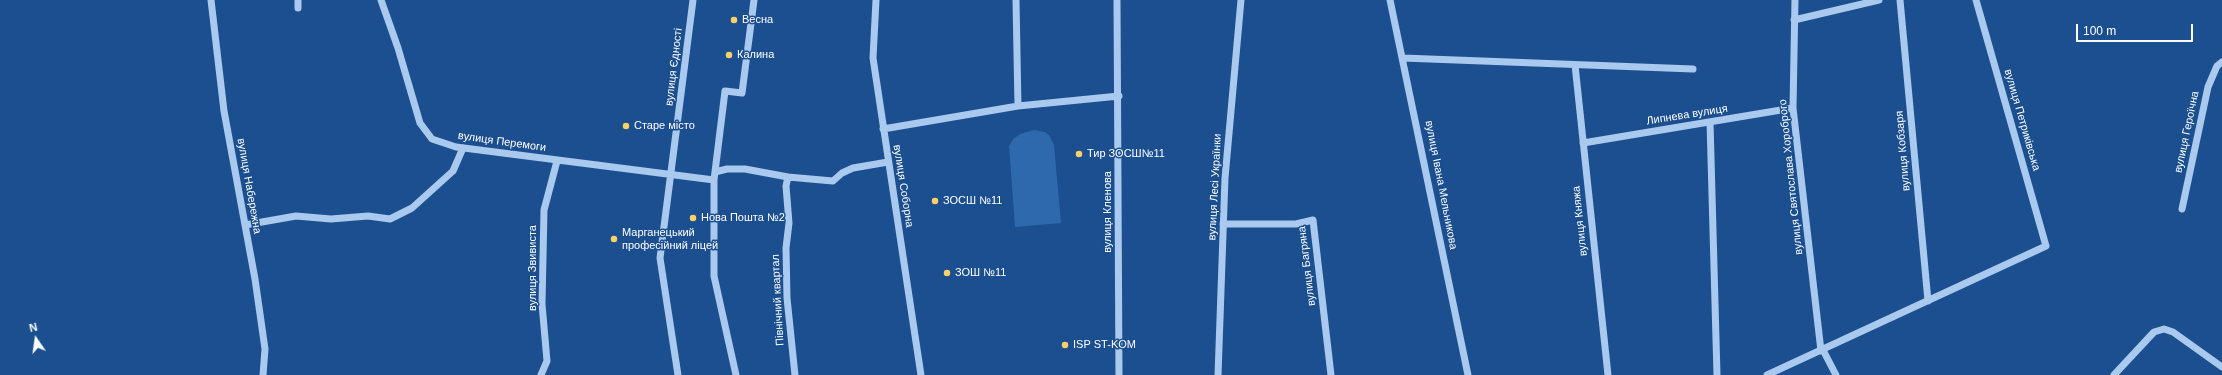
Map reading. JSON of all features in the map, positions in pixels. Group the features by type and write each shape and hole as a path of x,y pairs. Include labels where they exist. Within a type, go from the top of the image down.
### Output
{"street":[{"name":"вулиця Набережна","path":"211,0 224,111 265,349 264,375"},
{"path":"298,0 298,8"},
{"name":"вулиця Перемоги","path":"381,0 398,48 420,123 432,139 463,148 557,161 671,174"},
{"name":"вулиця Єдності","path":"678,375 660,258 693,0"},
{"path":"736,375 714,276 714,180 725,91 742,93 754,0"},
{"name":"вулиця Соборна","path":"876,0 872,58 921,375"},
{"path":"1016,0 1018,106"},
{"name":"вулиця Кленова","path":"1117,0 1119,96 1119,375"},
{"name":"вулиця Лесі Українки","path":"1218,375 1225,178 1241,0"},
{"name":"вулиця Івана Мельникова","path":"1390,0 1468,375"},
{"name":"вулиця Святослава Хороброго","path":"1796,0 1794,20 1794,108 1822,350"},
{"path":"1794,20 1879,0"},
{"name":"вулиця Кобзаря","path":"1900,0 1928,301"},
{"name":"вулиця Петриківська","path":"1928,301 2046,246 1976,0"},
{"path":"1403,58 1692,69"},
{"name":"вулиця Героїчна","path":"2182,209 2208,87 2217,66 2222,62"},
{"name":"вулиця Княжа","path":"1575,65 1608,375"},
{"path":"883,129 1018,106 1119,96"},
{"name":"Липнева вулиця","path":"1583,143 1794,108"},
{"path":"1710,122 1717,375"},
{"path":"244,225 296,216 331,219 368,216 390,219 412,208 453,171 463,148"},
{"name":"вулиця Звивиста","path":"541,375 547,361 542,304 544,210 557,161"},
{"path":"715,172 727,169 745,169 788,177 833,181 842,173 853,168 888,162"},
{"path":"671,174 714,180"},
{"name":"Північний квартал","path":"788,177 786,186 789,223 786,248 787,298 795,375"},
{"name":"вулиця Багряна","path":"1223,224 1296,224 1313,220 1331,375"},
{"path":"1767,375 1928,301"},
{"path":"2114,375 2154,332 2164,329 2173,332 2222,367"},
{"path":"1822,350 1836,375"}],"shaded area":[{"path":"1034,130 1045,132 1049,135 1054,145 1061,223 1015,227 1009,146 1013,139 1020,134"}],"place":[{"name":"Весна","path":"734,20"},
{"name":"Калина","path":"729,55"},
{"name":"Старе місто","path":"626,126"},
{"name":"Тир ЗОСШ№11","path":"1079,154"},
{"name":"ЗОСШ №11","path":"935,201"},
{"name":"Нова Пошта №2","path":"693,218"},
{"name":"Марганецький професійний ліцей","path":"614,239"},
{"name":"ЗОШ №11","path":"947,273"},
{"name":"ISP ST-KOM","path":"1065,345"}]}
